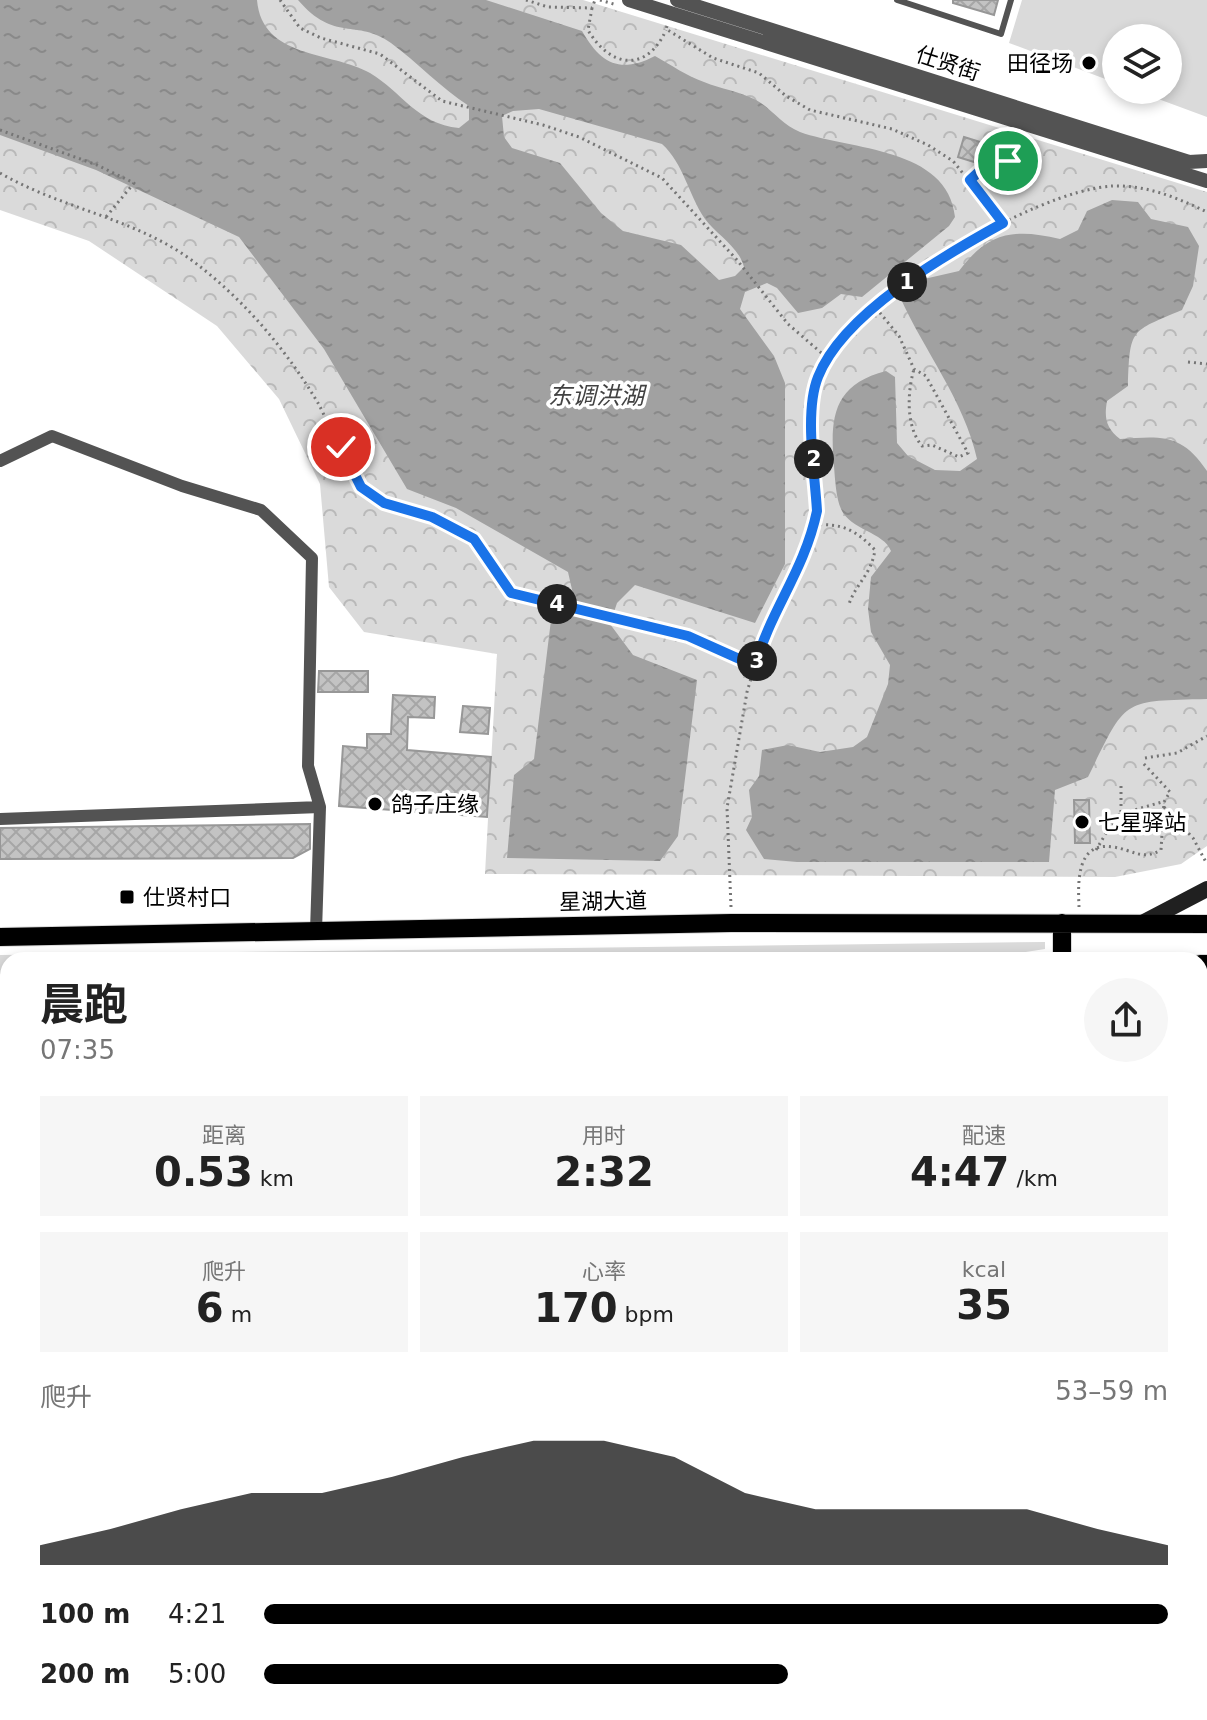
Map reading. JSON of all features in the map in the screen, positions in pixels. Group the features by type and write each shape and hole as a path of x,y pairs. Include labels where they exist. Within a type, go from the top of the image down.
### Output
{"main road":[{"path":"1142,923 1207,889"},
{"name":"星湖大道","path":"0,937 731,923 1207,924"},
{"path":"1064,952 1071,923"}],"street":[{"name":"仕贤街","path":"677,0 1189,162 1207,161"},
{"path":"631,2 1207,181"},
{"path":"0,461 52,436 182,486 261,510 312,558 308,766 320,807 316,931"},
{"path":"0,819 320,807"}],"lane":[{"path":"897,0 1001,34 1011,0"}],"path":[{"path":"280,0 300,28 321,38 380,54 425,91 461,108 543,125 579,137 662,178 737,260 788,324 828,358"},
{"path":"526,0 548,7 592,8"},
{"path":"631,2 597,0 592,8 588,30 595,42 615,58 637,60 649,55 658,48 669,20"},
{"path":"666,29 713,58 759,73 786,96 810,110 892,129 928,145 953,161 1003,223"},
{"path":"0,130 97,165 134,183 106,218"},
{"path":"977,152 1008,161"},
{"path":"970,180 995,157"},
{"path":"0,173 36,193 174,247 231,293 287,358 317,402 361,487 384,503 456,527 488,555 503,586 511,593 688,636 755,666"},
{"path":"731,923 727,808 734,758 764,634 798,574 814,525 817,511 812,402 817,378 828,358 876,308 927,267 1003,223 1078,192 1114,186 1177,197 1207,212"},
{"path":"876,308 899,336 914,369 926,376 963,438 968,453 959,457 932,445 922,446 914,436 910,383 914,369"},
{"path":"1188,362 1207,364"},
{"path":"814,525 837,523 860,534 875,550 872,570 855,588 849,604"},
{"path":"1071,923 1079,868 1086,856 1111,847 1142,857 1161,850 1164,802 1170,792 1144,760 1177,753 1207,736"},
{"path":"1096,850 1121,814 1121,786"},
{"path":"1121,814 1164,802"},
{"path":"1164,807 1193,838 1207,864"}],"green space":[{"path":"0,0 583,0 1207,192 1207,846 1181,864 1115,877 485,874 497,654 364,632 329,587 320,484 279,399 217,326 89,241 0,210"},
{"name":"田径场","path":"1022,0 1207,0 1207,117 1172,104 1182,104 1182,24 1102,24 1102,78 1009,43"},
{"path":"1045,942 1045,949 1026,952 241,952"}],"water":[{"name":"东调洪湖","path":"0,0 257,0 262,19 271,33 285,43 370,73 421,114 459,128 469,120 469,106 391,43 367,32 323,21 298,0 486,0 582,31 596,51 612,63 632,64 655,56 698,80 756,100 800,132 894,155 916,164 935,177 948,194 955,217 949,226 862,297 841,294 822,308 798,313 777,288 767,283 745,292 740,309 774,356 785,383 785,564 755,623 635,585 617,603 610,624 633,655 697,680 678,836 660,861 507,858 514,775 534,759 551,620 562,616 573,594 568,572 456,508 407,489 324,349 239,237 96,170 0,135","holes":["539,109 662,144 676,161 705,219 733,247 741,260 744,267 735,276 719,280 681,245 623,231 601,213 560,163 512,148 504,137 502,116 513,111"]},
{"path":"1112,200 1138,202 1151,219 1188,227 1199,246 1193,286 1182,310 1136,334 1130,353 1128,386 1107,401 1106,413 1109,427 1120,439 1147,437 1179,443 1207,471 1207,699 1141,704 1120,719 1088,777 1055,790 1049,862 797,862 764,859 746,830 752,817 749,790 759,776 762,750 788,745 820,752 853,747 867,737 888,684 890,665 871,632 868,609 871,577 891,551 882,539 845,516 839,505 833,449 834,419 838,406 855,385 886,371 895,377 897,443 908,456 935,470 960,471 977,459 963,416 900,297 924,279 959,271 981,248 1003,236 1029,234 1060,239 1078,230 1087,211"}],"building":[{"path":"953,0 998,0 994,15 953,3"},
{"path":"964,137 980,142 974,162 958,157"},
{"path":"319,671 368,671 368,692 318,692"},
{"path":"393,695 435,697 434,718 408,717 407,750 491,757 487,817 339,806 343,746 367,748 367,734 391,734"},
{"path":"463,706 490,708 488,734 460,732"},
{"name":"七星驿站","path":"1074,800 1089,800 1090,843 1075,843"},
{"path":"310,824 310,849 293,858 0,859 0,828"}],"place":[{"name":"田径场","path":"1089,63"},
{"name":"鸽子庄缘","path":"375,804"},
{"name":"七星驿站","path":"1082,822"},
{"name":"仕贤村口","path":"127,897"}],"route":[{"path":"341,447 361,487 384,503 432,517 474,539 488,555 503,586 511,593 688,636 755,666 764,634 798,574 814,525 817,511 812,402 817,378 828,358 878,305 950,252 1003,223 970,180 995,157 1008,161"}]}
